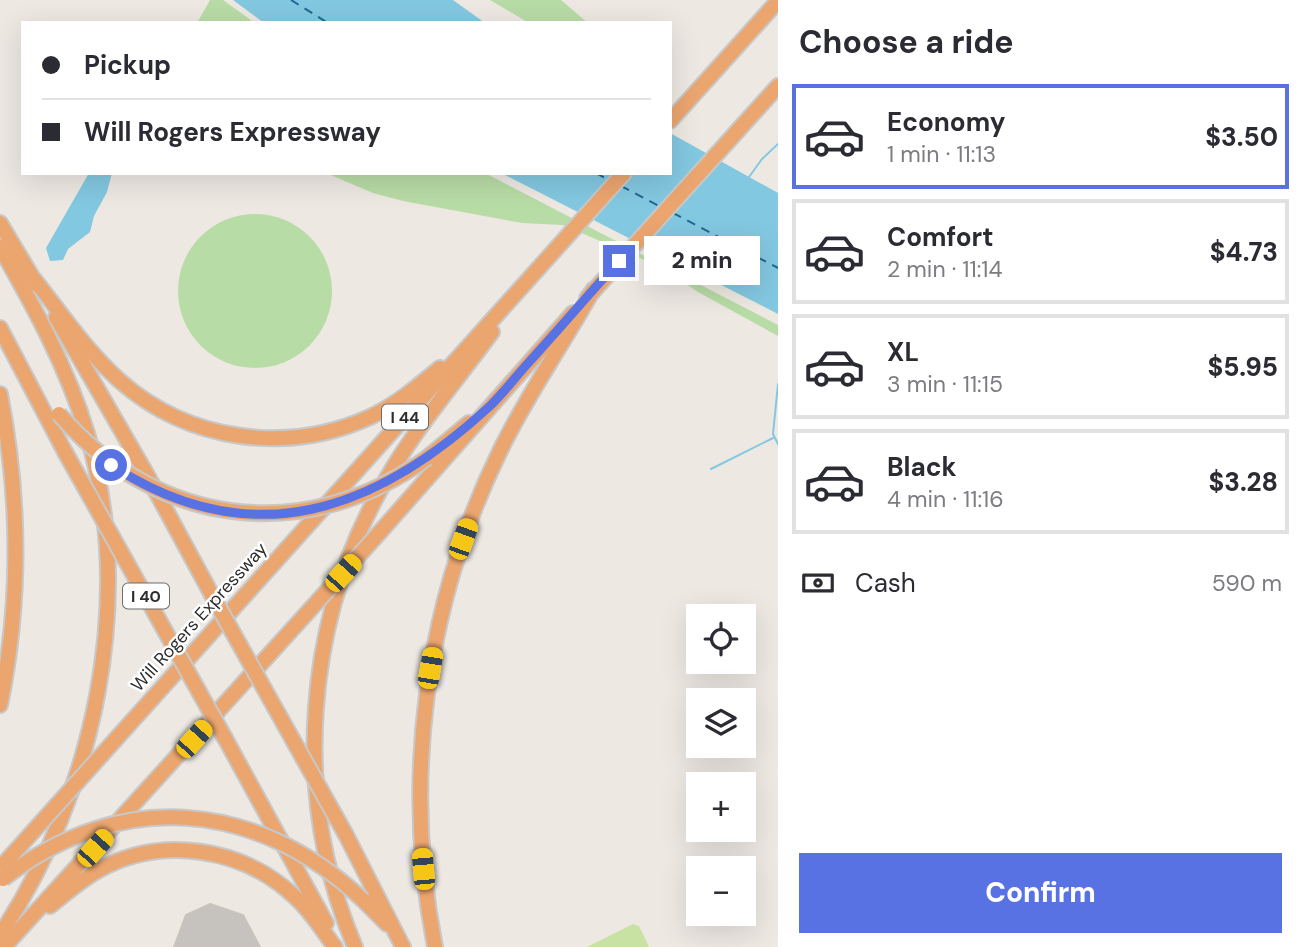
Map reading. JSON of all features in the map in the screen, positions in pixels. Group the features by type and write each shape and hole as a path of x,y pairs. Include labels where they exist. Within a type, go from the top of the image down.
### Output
{"highway":[{"path":"672,119 778,1"},
{"path":"4,947 467,436 593,290 778,86"},
{"name":"Will Rogers Expressway","path":"2,873 116,739 622,175"},
{"path":"0,223 147,475 345,835 403,947"},
{"path":"0,247 50,338 87,436 102,515 106,596 100,676 81,762 61,820 42,863 0,934"},
{"path":"34,279 104,366 137,395 187,422 241,437 298,437 335,429 370,417 408,394 478,335"},
{"path":"355,947 330,872 316,794 315,712 329,618 361,528 387,477 529,279"},
{"path":"435,947 421,847 421,758 427,687 446,594 471,516 501,448 593,290"},
{"name":"I 40","path":"0,328 336,947"},
{"path":"12,351 59,414 100,455 138,481 187,502 240,513 289,513 336,504 387,483 427,458 492,404"},
{"path":"0,394 12,470 16,547 12,628 0,705"},
{"path":"2,873 79,834 127,821 183,817 236,826 289,845 338,877 396,932"},
{"path":"19,931 99,870 138,855 179,849 223,856 271,877 308,909 336,947"}],"green space":[{"path":"210,0 223,0 252,21 198,21"},
{"path":"490,0 561,0 586,21 526,21"},
{"path":"331,175 489,175 778,325 778,336 698,292 658,266 563,225 522,223 373,193"},
{"path":"255,214 285,219 310,236 327,261 332,291 327,321 310,346 285,363 255,368 225,363 200,346 183,321 178,291 183,261 200,236 225,219"},
{"path":"633,924 639,926 649,947 587,947"}],"water":[{"path":"233,0 453,0 482,21 261,21"},
{"path":"672,134 778,193 778,314 676,262 670,262 668,258 505,175 672,175"},
{"path":"88,175 111,175 90,232 68,249 63,260 50,261 46,248"}],"building":[{"path":"210,904 243,915 260,947 174,947 186,915"}],"waterway":[{"path":"749,177 762,159 778,144"},
{"path":"778,384 773,434 778,444"},
{"path":"711,469 773,438"}],"ferry route":[{"path":"291,0 325,21"},
{"path":"600,175 609,180"},
{"path":"621,186 659,206"},
{"path":"673,213 778,268"}],"route":[{"path":"111,465 174,497 202,506 247,513 301,511 336,504 361,495 398,478 427,458 492,404 619,261"}]}
